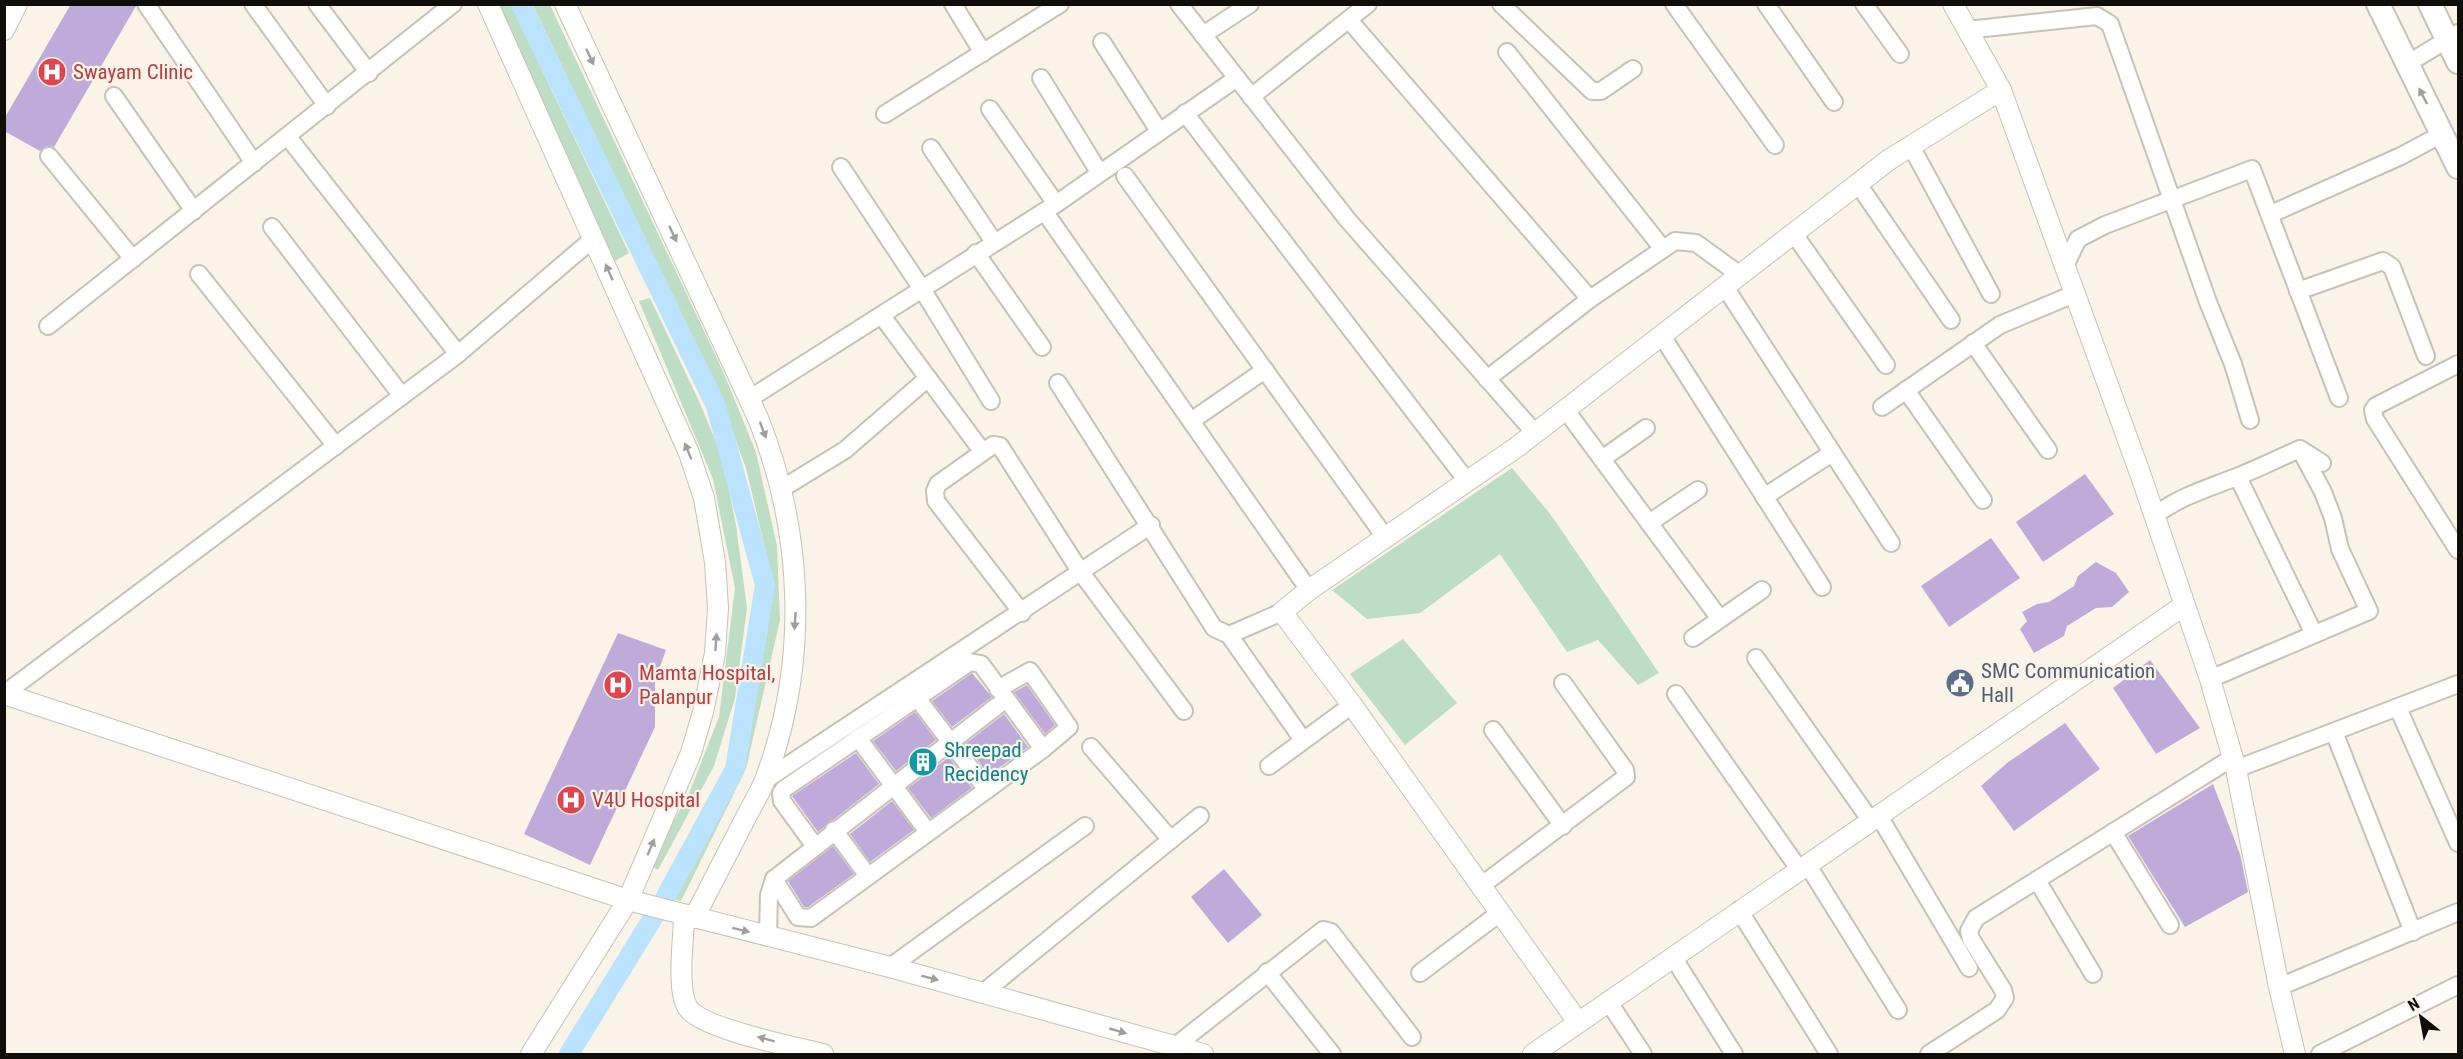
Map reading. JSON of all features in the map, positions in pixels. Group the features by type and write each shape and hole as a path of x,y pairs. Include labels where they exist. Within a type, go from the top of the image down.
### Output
{"main road":[{"path":"2378,4 2458,167"},
{"path":"2430,4 2453,36 2458,62"}],"street":[{"path":"146,4 254,164"},
{"path":"253,4 327,106"},
{"path":"318,4 369,73"},
{"path":"48,326 453,4"},
{"path":"488,4 693,464 704,498 715,562 718,608 715,653 700,722 691,753 635,901 531,1054"},
{"path":"565,4 749,399 774,459 783,488 794,557 796,610 787,700 764,781 689,917 682,988 688,1008 706,1023 823,1054"},
{"path":"953,4 983,53"},
{"path":"1179,4 1347,219 1535,433"},
{"path":"1203,35 1250,4"},
{"path":"1251,97 1368,4"},
{"path":"1501,4 1592,91 1601,91 1633,69"},
{"path":"1674,4 1775,146"},
{"path":"1766,4 1834,102"},
{"path":"1864,4 1900,54"},
{"path":"1953,4 2001,90 2210,679 2234,764 2279,987 2295,1054"},
{"path":"885,114 1053,6"},
{"path":"4,30 13,7"},
{"path":"1967,30 2097,16 2110,24 2208,302 2233,364 2250,420"},
{"path":"1348,20 1590,299"},
{"path":"2407,64 2453,36"},
{"path":"1102,42 1159,131"},
{"path":"1507,52 1663,249"},
{"path":"1041,78 1099,172"},
{"path":"749,399 882,316 976,253 1052,211 1099,172 1237,78"},
{"path":"1229,635 1282,612 1309,590 1535,433 1858,183 1911,146 2001,90"},
{"path":"114,96 194,211"},
{"path":"990,109 1052,211 1191,421 1309,590"},
{"path":"1185,113 1467,481"},
{"path":"2271,214 2382,165 2442,134"},
{"path":"288,137 458,354"},
{"path":"1911,146 1991,294"},
{"path":"931,148 994,242"},
{"path":"49,156 133,259"},
{"path":"841,167 922,289 991,400"},
{"path":"2065,266 2078,239 2113,221 2173,201 2252,169 2339,398"},
{"path":"1125,176 1385,537"},
{"path":"1858,183 1951,320"},
{"path":"272,227 402,396"},
{"path":"1794,234 1886,365"},
{"path":"5,694 458,354 594,238"},
{"path":"1487,379 1590,299 1675,241 1696,243 1732,281 1832,453 1891,543"},
{"path":"976,253 1042,347"},
{"path":"2298,291 2384,261 2392,267 2426,356"},
{"path":"199,274 336,446"},
{"path":"1882,407 2007,321 2074,294"},
{"path":"882,316 982,451"},
{"path":"1662,336 1822,587"},
{"path":"1973,343 2048,450"},
{"path":"2458,364 2376,406 2373,410 2375,419 2458,550"},
{"path":"1191,421 1264,370"},
{"path":"783,488 845,450 928,378"},
{"path":"1058,383 1151,525 1214,628 1229,635 1303,740"},
{"path":"1906,390 1983,500"},
{"path":"1565,409 1720,619"},
{"path":"1602,459 1646,428"},
{"path":"1022,613 936,501 935,491 938,484 993,445 1000,446 1080,571 1184,711"},
{"path":"2154,516 2169,504 2194,492 2238,477 2300,449"},
{"path":"2300,449 2322,463"},
{"path":"2210,679 2369,611 2340,549 2333,518 2323,492 2300,449"},
{"path":"1764,497 1832,453"},
{"path":"2238,477 2314,634"},
{"path":"1649,523 1698,490"},
{"path":"764,781 1022,613 1080,571 1151,525"},
{"path":"1693,638 1762,590"},
{"path":"1533,1054 2183,606"},
{"path":"1282,612 1482,885 1578,1023"},
{"path":"1756,658 1875,818 1969,968"},
{"path":"814,845 782,801 781,793 970,662 981,664 1043,749"},
{"path":"768,938 769,895 774,879 814,845 950,741 1024,672 1030,671 1035,675 1069,727 987,790 806,919 798,917 774,879"},
{"path":"1482,885 1626,777 1625,770 1563,683"},
{"path":"1929,1054 2002,1005 2005,998 2003,990 1969,931 1976,918 2113,832 2234,764 2334,732 2458,684"},
{"path":"5,694 664,910 984,992 1203,1054"},
{"path":"1676,694 1803,867 1898,1010"},
{"path":"916,698 987,790"},
{"path":"1269,766 1352,705"},
{"path":"2398,708 2458,843"},
{"path":"1493,730 1563,826"},
{"path":"2334,732 2413,932"},
{"path":"858,738 928,832"},
{"path":"1091,747 1171,840"},
{"path":"984,992 1200,816"},
{"path":"890,967 1085,826"},
{"path":"834,830 868,876"},
{"path":"2113,832 2170,926"},
{"path":"2037,880 2093,974"},
{"path":"1739,910 1829,1054"},
{"path":"1420,973 1501,912"},
{"path":"2279,987 2458,912"},
{"path":"1174,1047 1317,932 1328,930 1413,1037"},
{"path":"1673,957 1734,1054"},
{"path":"1267,972 1332,1054"},
{"path":"2319,1054 2458,986"},
{"path":"1608,1001 1642,1054"}],"green space":[{"path":"496,5 511,5 629,253 615,261"},
{"path":"533,5 550,5 722,369 756,452 777,546 780,620 746,769 681,901 672,899 741,767 770,594 765,548 746,468 722,403"},
{"path":"650,298 722,456 736,525 747,608 735,698 714,766 658,870 649,865 688,796 719,717 735,588 713,479 639,301"},
{"path":"1512,468 1551,515 1659,673 1638,685 1598,640 1567,652 1500,554 1420,613 1367,619 1332,590"},
{"path":"1403,639 1457,703 1405,745 1350,674"}],"building":[{"path":"71,4 136,6 54,147 47,146 40,151 4,131 4,119"},
{"path":"2085,474 2114,514 2043,562 2016,522"},
{"path":"1991,538 2020,578 1949,627 1921,586"},
{"path":"2096,562 2116,573 2129,592 2112,607 2096,608 2067,626 2064,636 2034,653 2020,629 2027,621 2022,612 2037,604 2049,602 2074,586 2078,576"},
{"path":"618,633 666,650 655,680 655,727 590,865 524,834"},
{"path":"2150,660 2200,728 2156,754 2113,688"},
{"path":"972,673 992,697 952,727 932,701"},
{"path":"1027,685 1055,725 1045,734 1014,692"},
{"path":"915,712 936,740 896,771 873,741"},
{"path":"1004,714 1028,747 989,775 965,744"},
{"path":"2065,723 2100,769 2014,831 1981,786 2007,763"},
{"path":"856,753 879,784 818,832 792,796"},
{"path":"949,757 972,788 931,818 908,788"},
{"path":"2213,784 2240,854 2248,892 2185,927 2128,836"},
{"path":"892,801 914,830 870,862 850,834"},
{"path":"833,846 854,874 808,907 804,907 788,881"},
{"path":"1224,869 1262,915 1228,943 1191,897"}],"waterway":[{"path":"521,4 716,406 765,585 735,769 664,900 569,1054"}],"place":[{"name":"Swayam Clinic","path":"52,72"},
{"name":"SMC Communication Hall","path":"1960,683"},
{"name":"Mamta Hospital, Palanpur","path":"618,685"},
{"name":"Shreepad Recidency","path":"923,762"},
{"name":"V4U Hospital","path":"571,800"}]}
